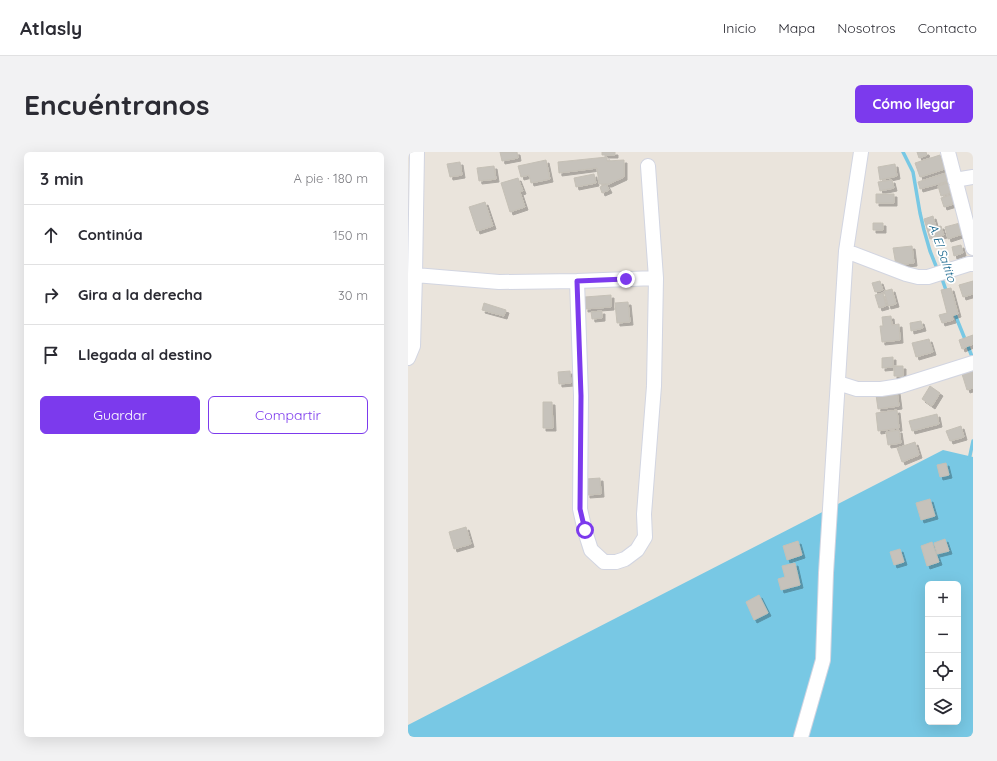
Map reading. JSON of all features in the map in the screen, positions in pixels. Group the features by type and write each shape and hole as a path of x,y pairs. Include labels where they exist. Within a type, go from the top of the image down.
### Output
{"street":[{"path":"408,358 412,346 417,152"},
{"path":"801,737 823,660 826,565 846,251 861,152"},
{"path":"948,152 973,248"},
{"path":"577,281 581,396 580,509 591,550 604,562 616,562 625,559 637,550 645,536 644,514 654,386 656,278 648,166"},
{"path":"955,180 973,177"},
{"path":"846,251 906,274 918,277 928,277 973,264"},
{"path":"415,275 499,282 656,278"},
{"path":"838,382 857,390 881,389 900,386 973,363"}],"water":[{"path":"943,450 973,457 973,737 408,737 408,725"}],"building":[{"path":"500,152 517,152 518,158 502,161"},
{"path":"602,152 615,152 615,155 602,155"},
{"path":"917,152 926,152 927,155 919,158"},
{"path":"940,155 945,169 920,177 915,163"},
{"path":"607,157 607,161 624,160 624,177 609,184 599,184 597,168 559,173 558,162"},
{"path":"546,160 550,179 531,183 529,175 521,177 518,166"},
{"path":"460,162 462,175 450,177 447,164"},
{"path":"895,164 897,176 880,180 878,167"},
{"path":"494,166 496,179 479,181 477,168"},
{"path":"946,173 949,181 920,189 918,182"},
{"path":"594,174 596,183 576,187 574,178"},
{"path":"518,178 523,191 520,192 525,207 510,212 501,183"},
{"path":"892,180 894,188 880,191 878,182"},
{"path":"951,182 954,192 941,196 938,186"},
{"path":"606,184 609,190 602,193 600,187"},
{"path":"876,194 894,194 894,203 876,203"},
{"path":"954,194 957,203 944,207 941,198"},
{"path":"485,202 493,226 477,231 469,207"},
{"path":"933,216 936,227 941,226 944,235 930,239 924,219"},
{"path":"873,223 883,223 883,230 873,230"},
{"path":"960,223 963,234 948,239 945,227"},
{"path":"961,245 963,253 954,256 952,247"},
{"path":"912,246 914,263 896,265 893,248"},
{"path":"880,281 883,290 875,292 872,283"},
{"path":"973,281 973,294 963,297 959,285"},
{"path":"951,288 958,314 952,316 953,320 942,323 939,315 947,313 941,290"},
{"path":"892,289 896,304 888,306 884,291"},
{"path":"883,293 886,306 879,308 875,295"},
{"path":"611,295 611,307 585,309 585,297"},
{"path":"628,302 630,322 617,323 615,303"},
{"path":"484,303 506,310 504,316 482,310"},
{"path":"602,311 602,318 592,319 591,312"},
{"path":"891,316 892,325 899,324 900,340 882,342 880,326 883,326 882,317"},
{"path":"921,321 923,328 911,331 910,323"},
{"path":"973,335 973,344 962,349 959,340"},
{"path":"929,339 933,352 916,357 912,343"},
{"path":"893,357 893,367 882,368 882,358"},
{"path":"894,366 903,366 903,376 894,376"},
{"path":"570,371 571,383 559,384 558,372"},
{"path":"973,371 973,388 967,390 962,374"},
{"path":"930,386 940,393 932,406 922,399"},
{"path":"897,391 899,406 878,409 876,395"},
{"path":"543,402 552,402 553,428 543,428"},
{"path":"897,410 899,428 878,431 876,413"},
{"path":"937,414 939,424 912,431 909,421"},
{"path":"961,426 964,437 950,441 946,431"},
{"path":"899,430 901,443 888,445 886,432"},
{"path":"915,442 919,455 902,462 897,448"},
{"path":"946,463 949,475 940,477 937,465"},
{"path":"600,478 601,494 587,495 586,479"},
{"path":"930,499 935,516 921,520 916,503"},
{"path":"466,527 471,544 454,549 449,532"},
{"path":"945,539 949,551 937,554 934,543"},
{"path":"798,541 802,555 787,560 783,546"},
{"path":"932,542 939,562 927,566 921,546"},
{"path":"900,549 904,562 894,565 890,552"},
{"path":"795,563 800,585 781,590 778,579 785,577 782,566"},
{"path":"759,595 768,613 754,620 746,602"}],"waterway":[{"name":"A. El Saltito","path":"903,152 913,172 924,230 938,271"},
{"name":"A. El Saltito","path":"941,276 947,293"},
{"name":"A. El Saltito","path":"954,312 973,359"},
{"name":"A. El Saltito","path":"969,460 973,441"}],"route":[{"path":"585,530 580,509 581,396 577,281 626,279"}]}
